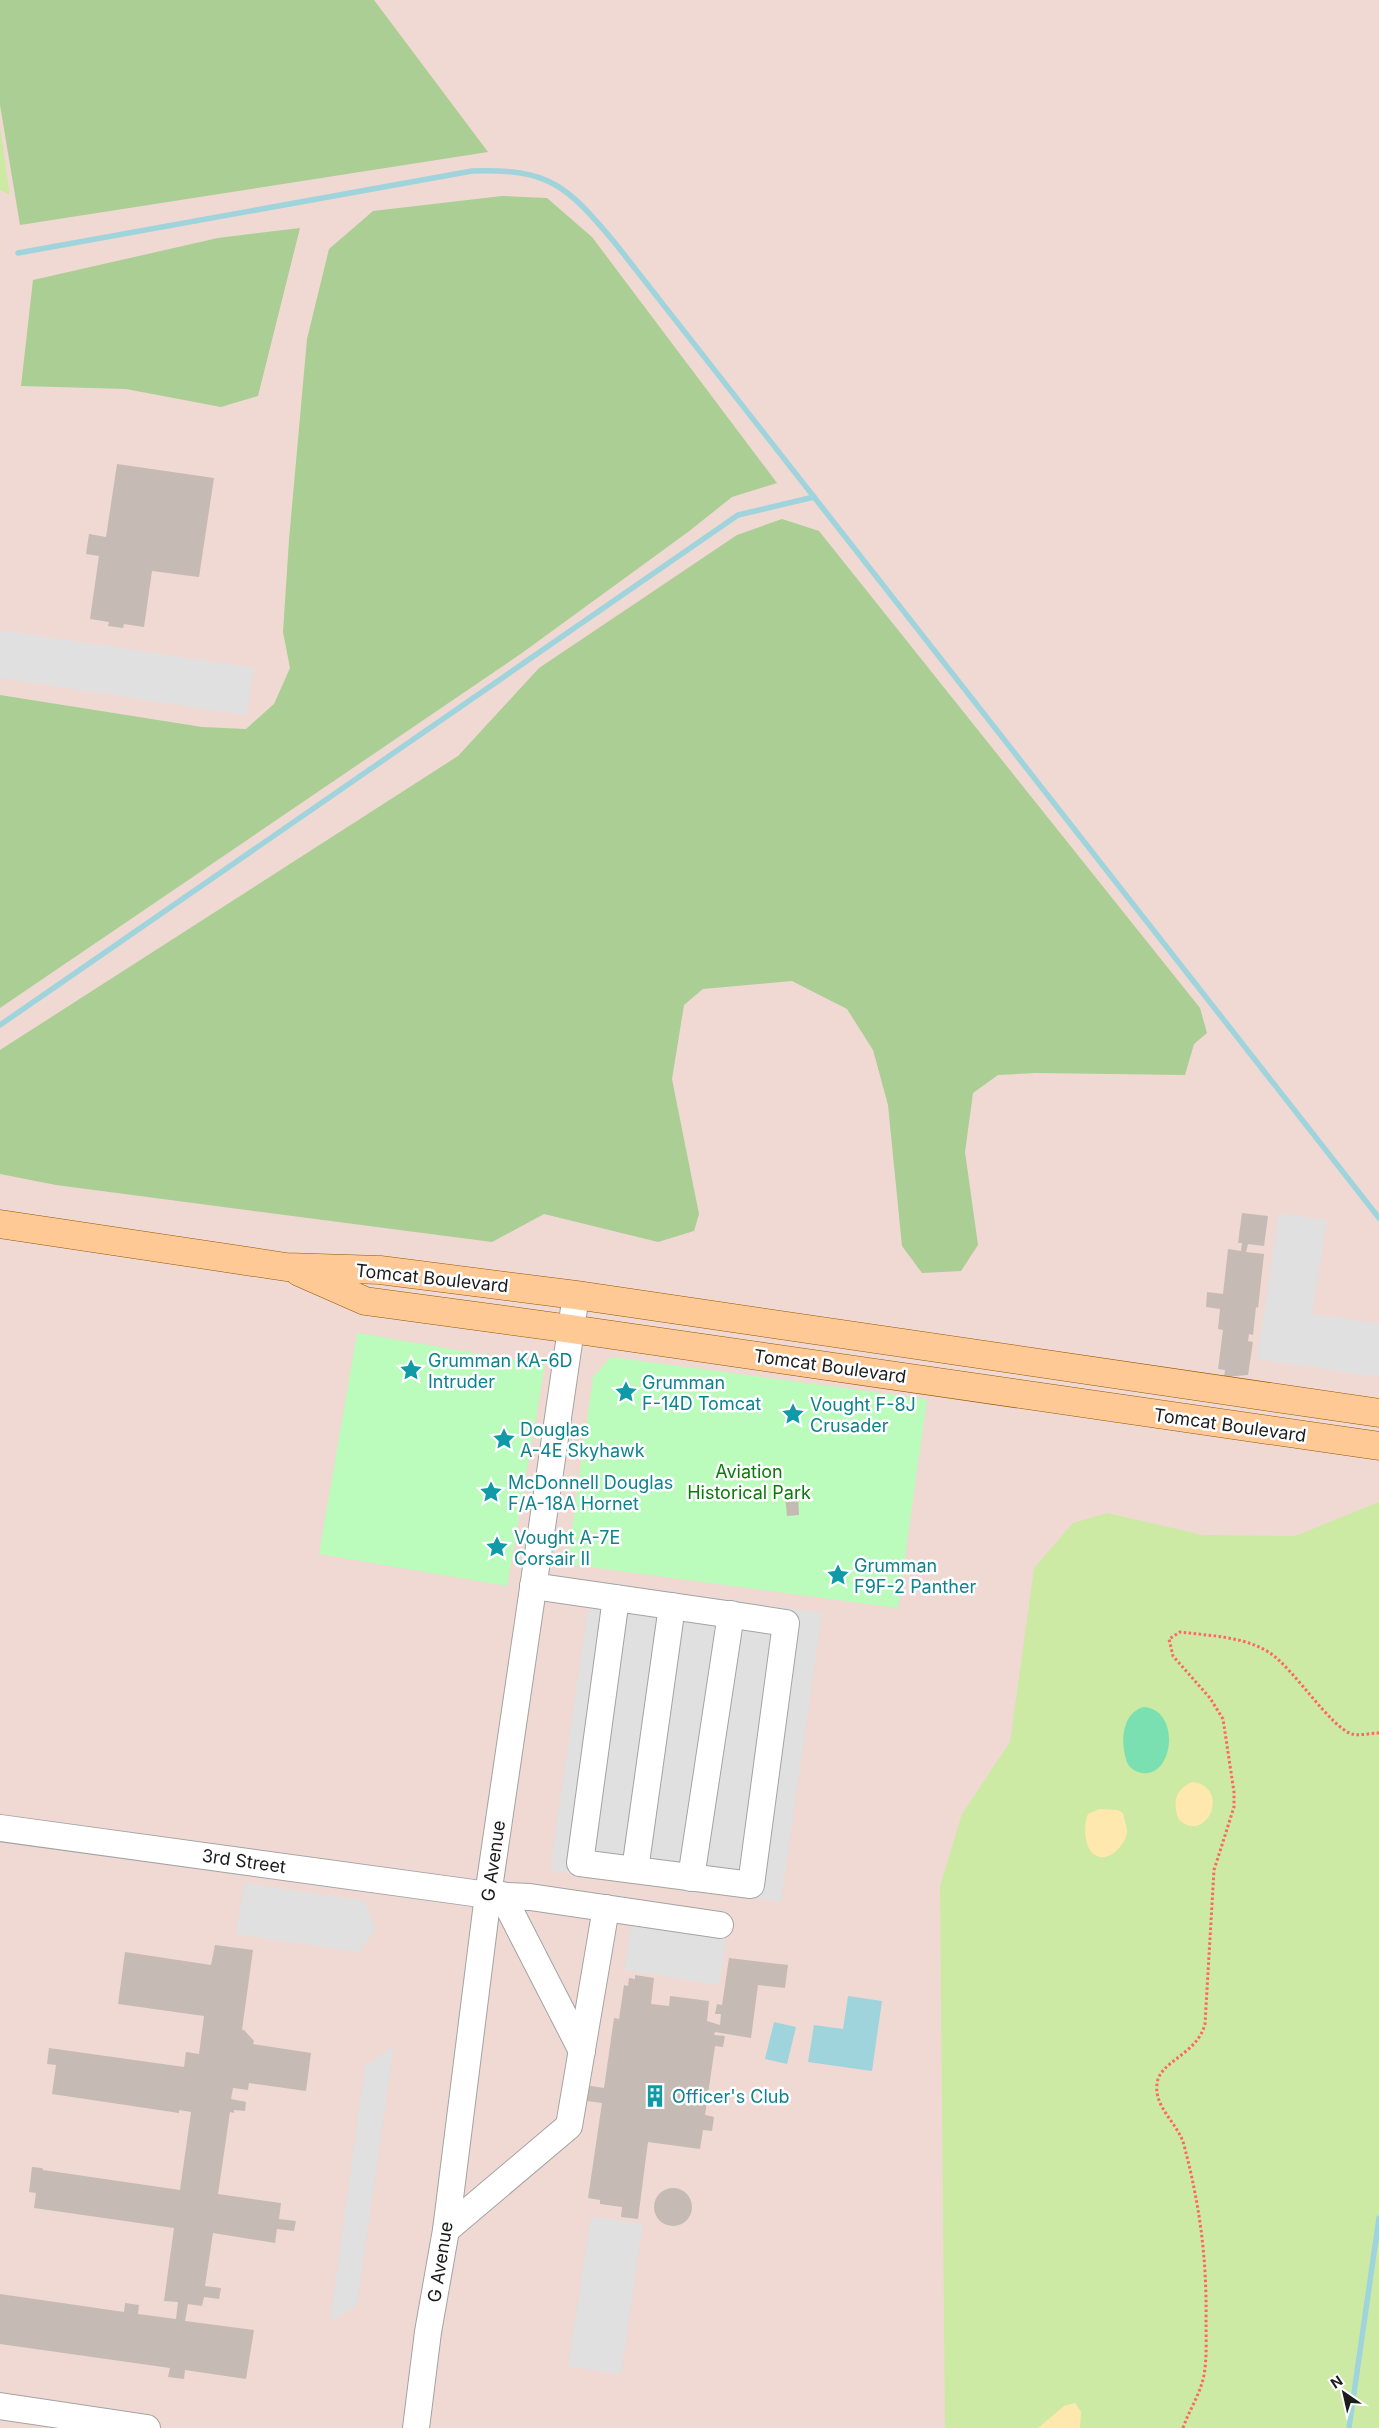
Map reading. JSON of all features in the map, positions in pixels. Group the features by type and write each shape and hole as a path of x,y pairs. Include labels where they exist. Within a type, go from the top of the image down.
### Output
{"main road":[{"name":"Tomcat Boulevard","path":"0,1224 286,1267 380,1270 576,1295 1379,1412"},
{"name":"Tomcat Boulevard","path":"286,1267 365,1301 1379,1446"}],"street":[{"name":"G Avenue","path":"416,2428 428,2332 446,2230 495,1895 533,1586 576,1295"},
{"path":"533,1586 730,1614 786,1623 752,1886 580,1863 616,1598"},
{"path":"635,1870 672,1606"},
{"path":"691,1878 730,1614"},
{"name":"3rd Street","path":"0,1828 495,1895 530,1897 720,1925"},
{"path":"495,1895 582,2050"},
{"path":"446,2230 569,2126 606,1908"},
{"path":"0,2406 146,2428"}],"path":[{"path":"1183,2428 1199,2395 1204,2375 1206,2287 1202,2226 1182,2140 1156,2095 1157,2081 1168,2064 1191,2049 1202,2035 1205,2024 1214,1870 1221,1843 1231,1818 1234,1806 1234,1792 1223,1719 1210,1698 1173,1656 1169,1639 1180,1632 1224,1637 1269,1653 1291,1672 1339,1726 1352,1734 1379,1733"}],"shaded area":[{"path":"0,0 1379,0 1379,2428 0,2428"},
{"path":"0,630 254,668 246,715 0,678"},
{"path":"1279,1213 1327,1220 1312,1314 1379,1324 1379,1377 1257,1359"},
{"path":"592,1581 822,1613 781,1902 550,1870"},
{"path":"244,1883 364,1901 376,1928 359,1952 236,1934"},
{"path":"632,1920 727,1935 719,1985 624,1970"},
{"path":"394,2046 357,2305 330,2322 365,2066"},
{"path":"591,2217 643,2224 621,2374 568,2366"}],"green space":[{"path":"0,0 374,0 488,152 20,225 0,105"},
{"path":"0,126 10,195 0,190"},
{"path":"502,196 547,198 592,237 777,483 732,497 688,532 522,653 0,1008 0,695 202,727 246,729 274,704 290,668 283,632 289,540 307,339 329,249 373,211"},
{"path":"300,228 258,396 221,407 126,389 21,386 33,280 218,238"},
{"path":"782,519 819,531 1200,1008 1207,1033 1194,1044 1185,1075 1036,1073 998,1075 973,1093 965,1152 978,1245 961,1271 922,1273 902,1246 888,1105 873,1050 847,1009 792,981 703,989 684,1005 672,1079 699,1214 694,1231 658,1242 544,1214 492,1242 56,1185 0,1174 0,1050 458,756 539,668 737,535"},
{"path":"357,1333 545,1365 507,1586 319,1554"},
{"name":"Aviation Historical Park","path":"611,1357 927,1399 898,1608 567,1564 593,1377"},
{"path":"1379,1502 1379,2428 945,2428 940,1886 962,1814 1010,1742 1034,1568 1073,1523 1107,1513 1203,1535 1295,1536"},
{"path":"1144,1707 1156,1711 1164,1720 1168,1732 1169,1745 1166,1757 1159,1767 1150,1773 1138,1772 1130,1767 1123,1744 1127,1721 1137,1710"}],"sand":[{"path":"1192,1782 1204,1786 1210,1793 1213,1802 1211,1812 1206,1820 1199,1825 1189,1826 1179,1820 1176,1797 1186,1785"},
{"path":"1099,1809 1118,1810 1123,1813 1127,1830 1124,1842 1116,1851 1102,1857 1097,1856 1089,1849 1085,1831 1088,1814"},
{"path":"1075,2403 1081,2412 1080,2428 1038,2428 1064,2406"}],"water":[{"path":"848,1996 882,2001 872,2071 808,2062 814,2025 843,2029"},
{"path":"774,2022 796,2027 787,2064 765,2059"}],"building":[{"path":"117,464 214,478 199,577 152,571 144,627 124,624 123,628 108,626 109,622 90,619 99,556 86,554 89,534 106,537"},
{"path":"1242,1213 1268,1216 1264,1246 1248,1244 1246,1252 1264,1254 1258,1308 1256,1307 1253,1335 1249,1334 1248,1341 1253,1342 1248,1375 1224,1377 1225,1370 1218,1369 1223,1330 1218,1329 1220,1309 1206,1307 1207,1292 1223,1294 1228,1249 1241,1251 1242,1243 1238,1243"},
{"path":"798,1494 799,1515 787,1516 785,1495"},
{"path":"215,1945 253,1950 242,2030 254,2041 253,2044 311,2053 306,2091 249,2083 248,2090 233,2088 231,2099 246,2102 245,2111 234,2110 234,2113 230,2112 218,2194 281,2203 279,2219 296,2221 294,2231 277,2229 275,2243 213,2233 205,2286 221,2288 219,2299 204,2297 202,2306 188,2304 185,2321 254,2330 246,2379 185,2370 184,2379 168,2377 170,2368 0,2344 0,2294 124,2312 125,2303 139,2305 138,2314 176,2319 178,2302 164,2301 174,2228 34,2208 36,2193 29,2192 32,2167 180,2190 191,2112 179,2110 179,2113 52,2094 56,2065 47,2064 49,2048 184,2067 186,2052 199,2054 204,2016 118,2004 125,1952 211,1965"},
{"name":"Officer's Club","path":"729,1958 788,1965 785,1988 758,1985 751,2038 715,2032 714,2035 725,2036 723,2047 715,2046 705,2115 714,2117 712,2131 703,2130 700,2149 648,2142 638,2219 621,2217 622,2207 600,2204 600,2200 588,2198 602,2103 563,2098 565,2082 604,2088 614,2018 619,2019 624,1985 628,1986 629,1978 635,1979 635,1975 654,1978 651,2004 669,2006 670,1996 709,2001 707,2021 720,2025 721,2014 715,2014 717,2004 722,2005"},
{"path":"673,2188 687,2193 692,2207 687,2221 673,2226 659,2221 654,2207 659,2193"}],"waterway":[{"path":"18,253 472,171 499,171 539,177 569,194 615,243 1379,1218"},
{"path":"0,1025 738,515 814,497"},
{"path":"1349,2428 1379,2218"}],"place":[{"name":"Grumman KA-6D Intruder","path":"411,1370"},
{"name":"Grumman F-14D Tomcat","path":"626,1392"},
{"name":"Vought F-8J Crusader","path":"793,1414"},
{"name":"Douglas A-4E Skyhawk","path":"504,1439"},
{"name":"McDonnell Douglas F/A-18A Hornet","path":"491,1492"},
{"name":"Vought A-7E Corsair II","path":"497,1547"},
{"name":"Grumman F9F-2 Panther","path":"838,1575"},
{"name":"Officer's Club","path":"655,2096"}]}
